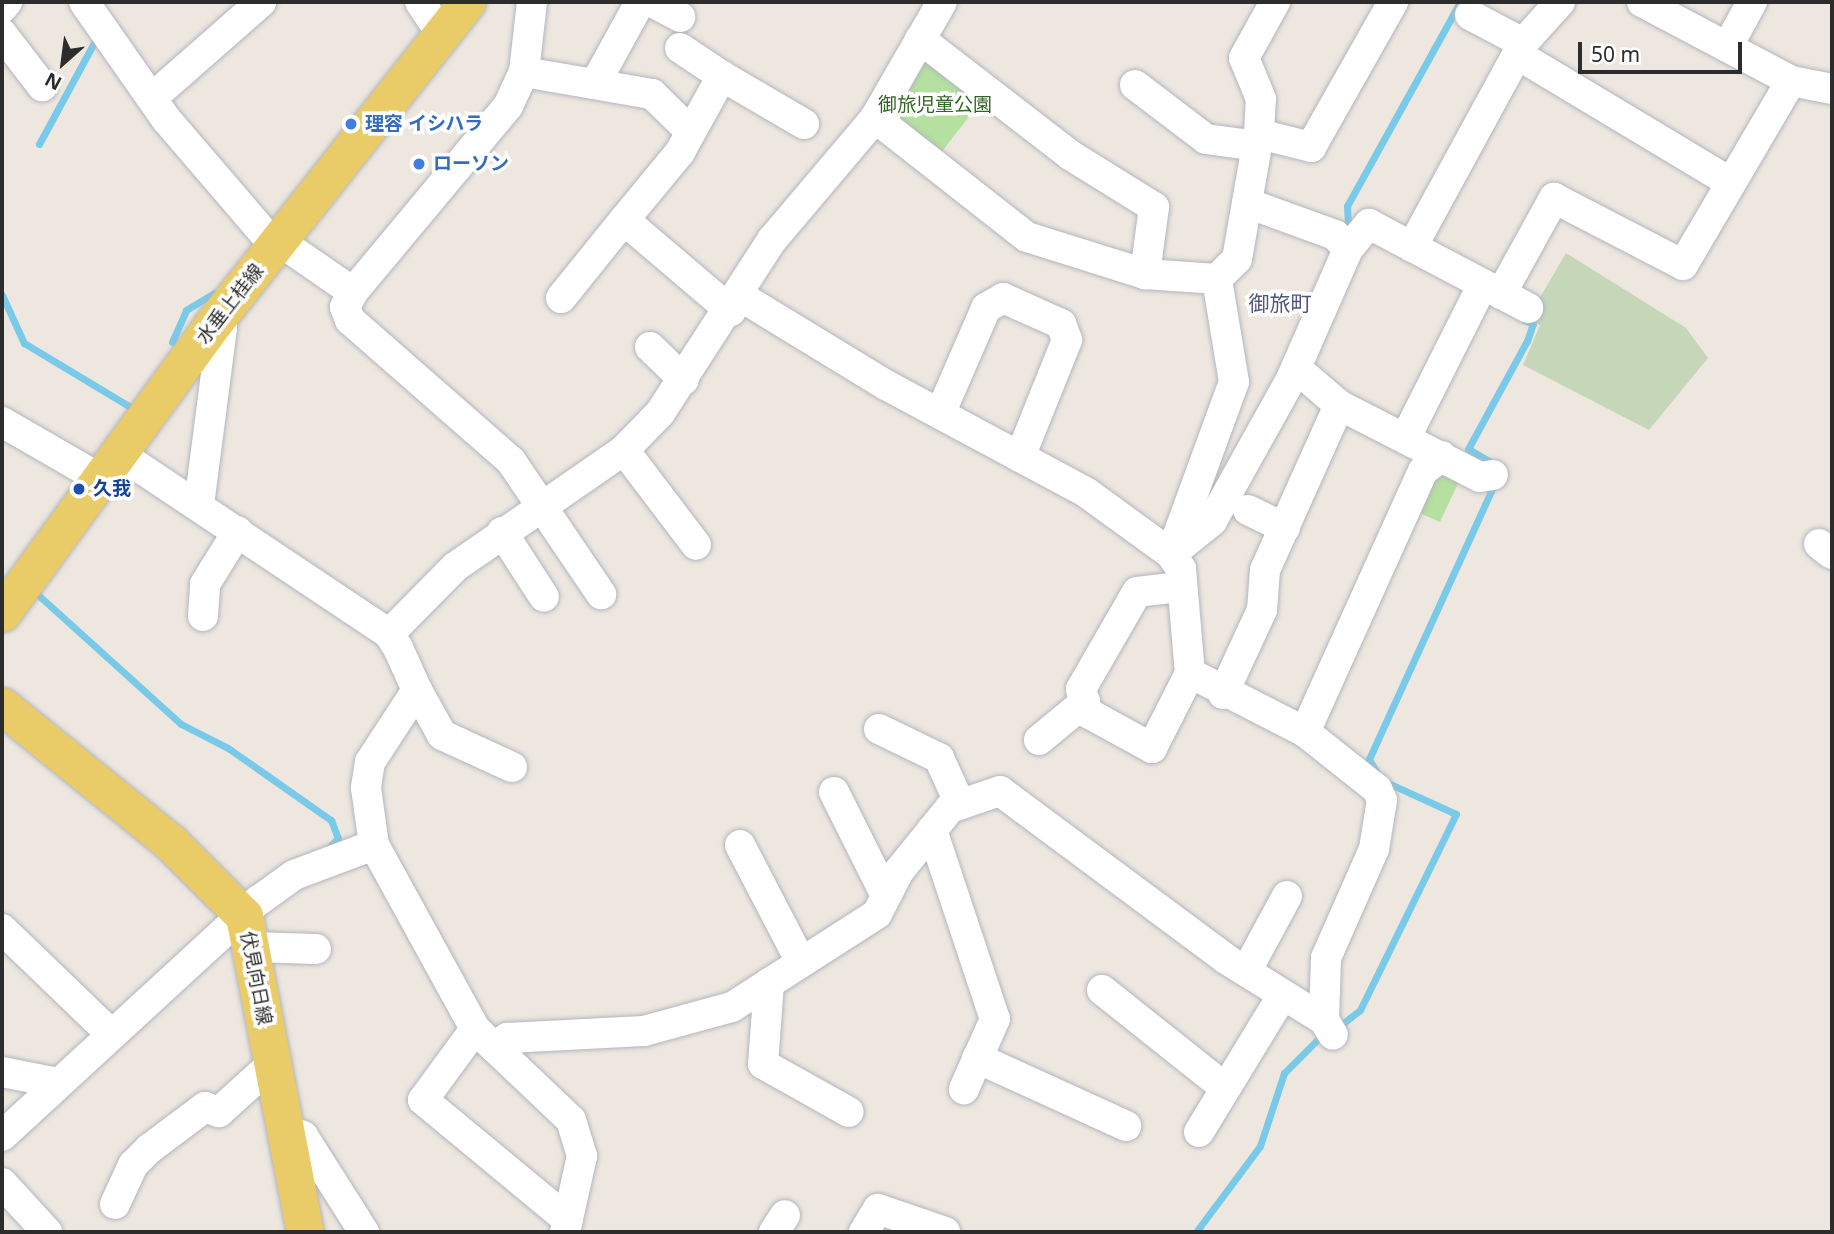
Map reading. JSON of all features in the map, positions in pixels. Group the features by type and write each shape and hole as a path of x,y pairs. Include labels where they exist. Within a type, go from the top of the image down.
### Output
{"main road":[{"name":"水垂上桂線","path":"5,602 119,463 270,240 467,2"},
{"name":"伏見向日線","path":"2,706 171,843 248,929 283,1128 305,1232"}],"street":[{"path":"2,8 7,2"},
{"path":"85,2 153,97 270,240 353,292"},
{"path":"153,97 261,2"},
{"path":"420,2 442,35"},
{"path":"532,2 524,72 498,121 353,292 345,307 350,320 469,421 544,501 601,594"},
{"path":"595,84 640,2"},
{"path":"652,2 680,17"},
{"path":"390,634 455,567 544,501 624,450 684,380 735,303 772,240 875,118 942,2"},
{"path":"875,118 1027,237 1146,274 1217,279 1237,259 1258,140 1261,99 1244,58 1275,2"},
{"path":"1135,85 1206,139 1258,140 1311,147 1393,2"},
{"path":"1412,247 1521,50 1560,2"},
{"path":"1642,2 1729,44 1791,81 1832,89"},
{"path":"1729,44 1752,2"},
{"path":"1470,15 1731,183"},
{"path":"2,34 42,86"},
{"path":"920,39 1070,155 1154,207 1146,274"},
{"path":"680,48 804,124"},
{"path":"524,72 652,94 690,131"},
{"path":"561,298 624,220 690,131 722,76"},
{"path":"1406,437 1485,293 1555,198 1683,265 1791,81"},
{"path":"1247,203 1335,235 1356,239"},
{"path":"624,220 735,303 1087,493 1171,554 1181,569 1180,587 1190,673 1152,748 1088,713 1082,689 1137,592 1180,587"},
{"path":"1171,554 1212,521 1296,368 1356,239 1369,224 1412,247 1485,293 1528,308"},
{"path":"1171,554 1235,417 1234,382 1217,279"},
{"path":"940,414 986,308 1003,298 1061,324 1067,340 1020,457"},
{"path":"199,505 222,327 215,321"},
{"path":"650,347 684,380"},
{"path":"1296,368 1339,405 1480,477 1493,475"},
{"path":"1223,694 1262,610 1265,570 1339,405"},
{"path":"2,422 119,463 199,505 238,531 390,634 442,735 512,767"},
{"path":"624,450 696,545"},
{"path":"1305,732 1423,471 1442,456"},
{"path":"1248,510 1285,528"},
{"path":"203,616 205,584 238,531"},
{"path":"502,532 544,597"},
{"path":"417,690 369,762 366,788 374,845 485,1038 576,1131 582,1156 566,1226 423,1100 485,1038 670,1025 732,1007 877,914 886,896 932,830 960,804 991,792 1012,795 1282,996 1329,1027 1326,958 1367,869 1382,800 1358,771 1305,732 1223,694 1190,673"},
{"path":"1039,740 1085,702"},
{"path":"878,729 939,758 960,804"},
{"path":"834,792 886,896"},
{"path":"932,830 995,1019 964,1089"},
{"path":"2,1136 111,1034 248,929 311,867 374,845"},
{"path":"740,845 801,962"},
{"path":"1248,970 1287,896"},
{"path":"248,929 316,949"},
{"path":"4,936 111,1034"},
{"path":"769,983 763,1063 849,1112"},
{"path":"1102,990 1225,1088"},
{"path":"1199,1132 1282,996"},
{"path":"977,1058 1126,1126"},
{"path":"116,1204 133,1165 149,1149 205,1107 219,1112 272,1064"},
{"path":"2,1072 58,1083"},
{"path":"283,1128 303,1136 364,1232"},
{"path":"2,1183 47,1232"},
{"path":"864,1232 878,1209 946,1232"}],"green space":[{"name":"御旅児童公園","path":"932,60 983,99 939,155 896,122 895,108 919,65"},
{"path":"1566,253 1686,328 1708,358 1649,430 1523,365 1540,325 1528,318"},
{"path":"1446,470 1461,477 1440,522 1415,511 1433,474"}],"waterway":[{"path":"1356,230 1348,225 1347,206 1460,2"},
{"path":"39,144 97,37"},
{"path":"172,342 186,310 214,293"},
{"path":"2,295 24,343 134,409"},
{"path":"1496,465 1468,449 1527,341 1533,324 1524,320"},
{"path":"1377,773 1369,759 1495,482"},
{"path":"36,593 181,724 228,748 331,820 338,838 326,851"},
{"path":"1337,1028 1360,1010 1456,814 1388,783"},
{"path":"1196,1232 1260,1146 1284,1073 1323,1034"}],"place":[{"name":"理容 イシハラ","path":"351,124"},
{"name":"ローソン","path":"419,164"},
{"name":"久我","path":"79,489"}],"district":[{"name":"御旅町","path":"1280,303"}]}
